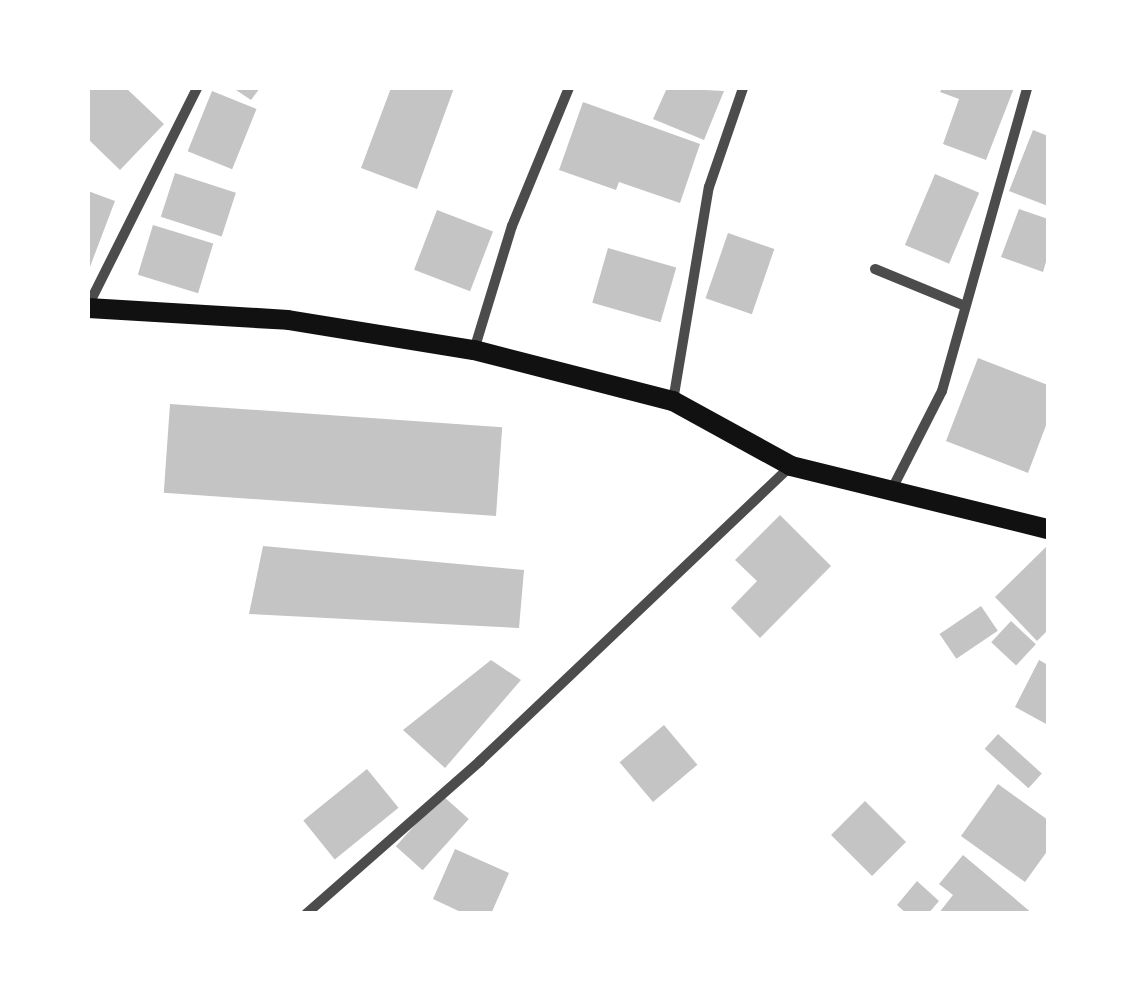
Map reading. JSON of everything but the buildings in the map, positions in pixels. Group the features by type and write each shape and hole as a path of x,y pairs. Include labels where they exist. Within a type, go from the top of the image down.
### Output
{"main road":[{"path":"88,308 288,320 474,350 673,401 791,466 1048,530"}],"street":[{"path":"88,308 197,88"},
{"path":"474,350 512,226 569,88"},
{"path":"673,401 709,187 743,88"},
{"path":"891,491 942,391 1027,88"},
{"path":"875,269 965,306"},
{"path":"306,914 494,748 791,466"}]}
